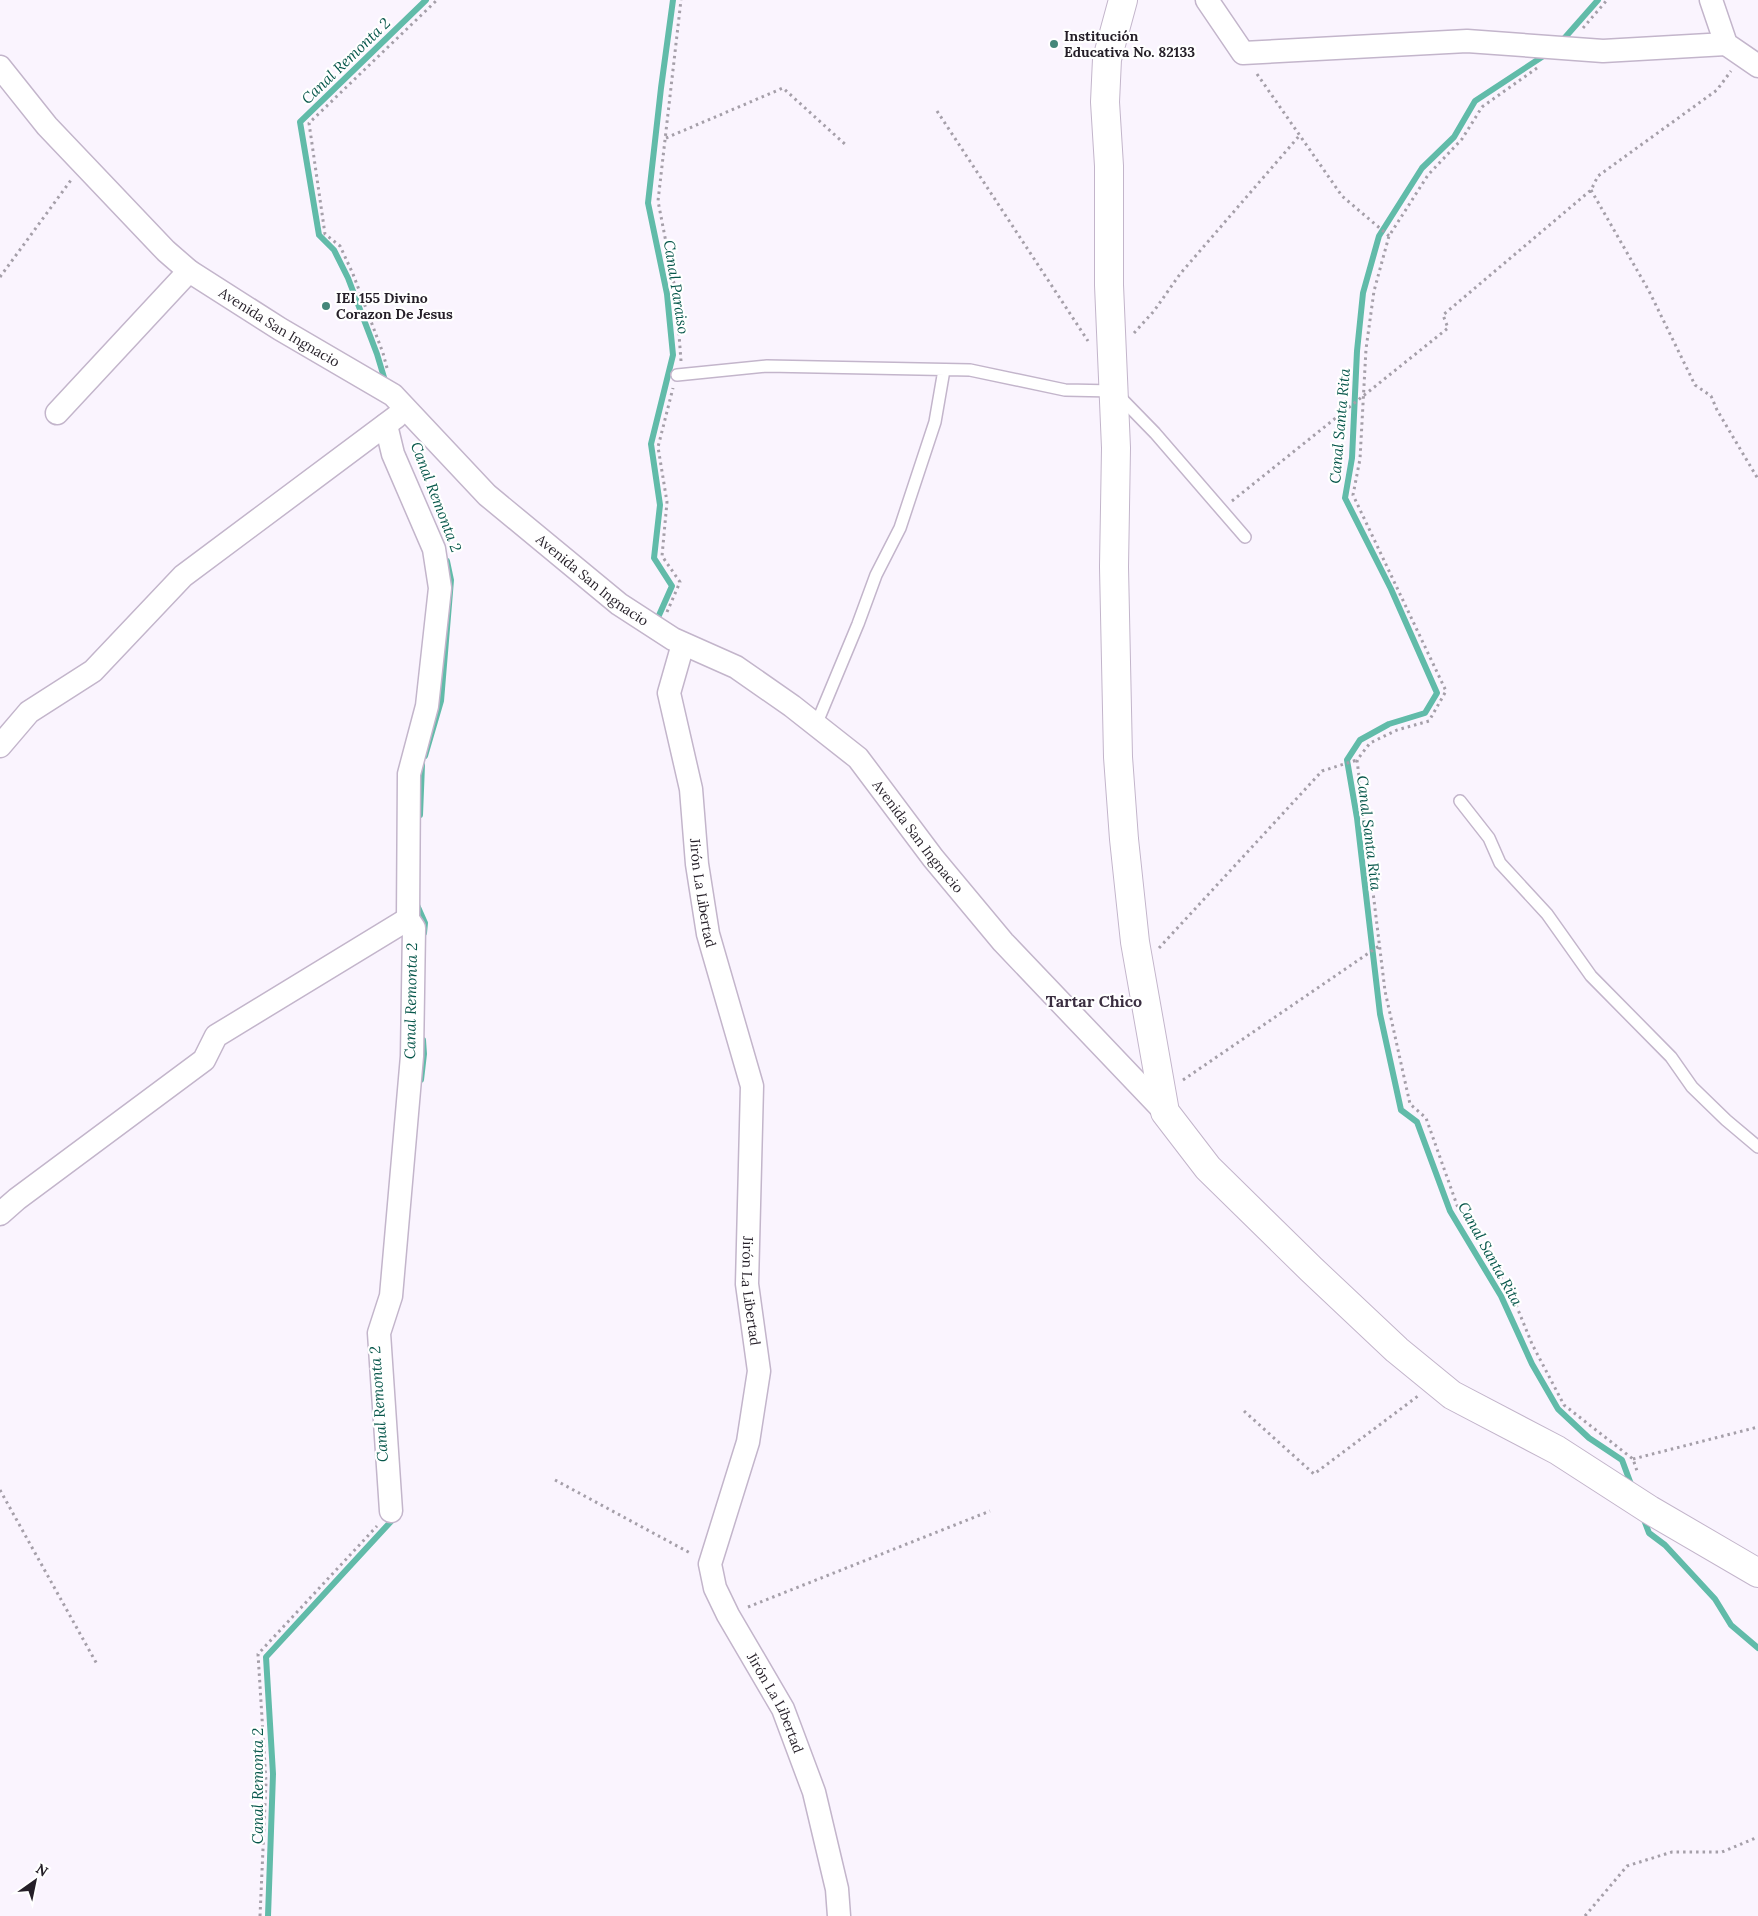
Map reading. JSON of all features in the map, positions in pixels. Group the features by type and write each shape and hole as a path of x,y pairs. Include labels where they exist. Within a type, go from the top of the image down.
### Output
{"street":[{"path":"1122,0 1107,60 1105,102 1109,166 1109,285 1116,448 1114,567 1118,757 1124,839 1135,942 1163,1103 1215,1174 1397,1350 1452,1395 1557,1450 1655,1513 1758,1573"},
{"path":"1206,0 1243,52 1466,41 1603,51 1742,55"},
{"path":"1711,0 1742,55"},
{"name":"Avenida San Ingnacio","path":"0,67 47,126 166,251 189,271 400,402 487,495 619,604 660,631 736,668 792,706 858,758 933,858 1003,942 1163,1103"},
{"path":"57,413 189,271"},
{"path":"0,746 29,712 93,671 183,576 386,425 400,402"},
{"path":"386,425 393,454 434,549 440,588 427,706 409,774 408,919 414,928 412,1056 392,1296 379,1332 390,1511"},
{"name":"Jirón La Libertad","path":"684,644 669,693 691,789 697,864 708,934 752,1086 747,1284 759,1371 748,1442 710,1564 715,1588 728,1615 783,1709 814,1792 837,1889 839,1916"},
{"path":"0,1214 17,1199 204,1060 216,1036 408,919"}],"lane":[{"path":"677,375 767,366 970,370 1064,390 1114,392 1155,433 1245,537"},
{"path":"816,725 876,575 900,528 936,422 944,370"},
{"path":"1460,801 1489,838 1500,864 1547,914 1591,976 1671,1057 1692,1088 1758,1147"}],"path":[{"path":"400,402 353,274 340,246 325,234 309,123 437,0"},
{"path":"660,631 680,582 662,556 667,502 658,447 682,357 676,294 658,201 681,0"},
{"path":"1140,969 1322,771 1357,760 1370,743 1397,730 1429,721 1446,691 1353,494 1360,459 1366,349 1374,291 1389,236 1428,175 1462,139 1482,107 1565,48 1607,0"},
{"path":"1243,52 1342,196 1389,236"},
{"path":"1222,510 1448,328 1443,315 1591,190 1598,176 1717,90 1742,55"},
{"path":"665,139 783,88 847,146"},
{"path":"937,112 1089,342 1113,357 1154,311 1180,274 1300,135"},
{"path":"0,277 83,164"},
{"path":"1591,190 1648,291 1695,384 1711,396 1717,410 1758,478"},
{"path":"1357,760 1384,991 1410,1104 1426,1118 1458,1208 1512,1295 1532,1344 1564,1405 1633,1460 1639,1476"},
{"path":"1163,1103 1379,946"},
{"path":"1244,1410 1314,1474 1437,1382"},
{"path":"1633,1460 1758,1427"},
{"path":"555,1480 710,1564"},
{"path":"0,1490 98,1666"},
{"path":"260,1916 266,1782 258,1654 390,1511"},
{"path":"728,1615 990,1511"},
{"path":"1585,1916 1627,1866 1672,1852 1722,1852 1758,1837"}],"waterway":[{"name":"Canal Remonta 2","path":"386,384 377,354 348,278 334,250 319,235 300,122 426,0"},
{"name":"Canal Paraiso","path":"656,622 672,586 654,558 660,505 651,444 673,355 667,294 648,203 673,0"},
{"path":"1561,42 1598,0"},
{"name":"Canal Santa Rita","path":"1548,53 1475,101 1454,137 1422,168 1379,236 1363,293 1357,351 1352,458 1345,498 1391,589 1437,693 1425,713 1389,724 1360,740 1347,760 1357,818 1380,1014 1401,1110 1417,1122 1450,1211 1501,1296 1532,1364 1558,1409 1589,1438 1622,1460 1632,1487"},
{"name":"Canal Remonta 2","path":"425,756 441,701 451,580 447,561"},
{"name":"Canal Remonta 2","path":"420,815 422,765"},
{"name":"Canal Remonta 2","path":"417,905 425,923 424,933"},
{"name":"Canal Remonta 2","path":"421,1080 424,1054 423,1040"},
{"name":"Canal Remonta 2","path":"268,1916 273,1774 266,1657 396,1516"},
{"name":"Canal Santa Rita","path":"1643,1517 1649,1533 1665,1545 1715,1599 1731,1625 1758,1648"}],"place":[{"name":"Institución Educativa No. 82133","path":"1054,44"},
{"name":"IEI 155 Divino Corazon De Jesus","path":"326,306"}],"district":[{"name":"Tartar Chico","path":"1094,1001"}]}
